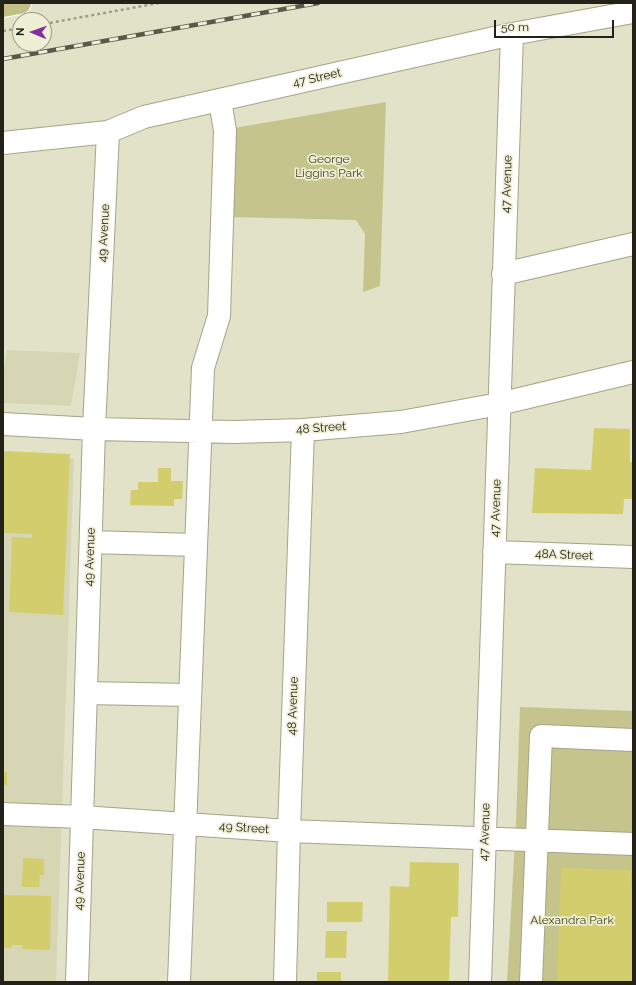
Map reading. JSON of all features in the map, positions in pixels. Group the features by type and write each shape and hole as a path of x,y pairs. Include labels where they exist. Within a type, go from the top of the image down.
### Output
{"main road":[{"path":"3,6 20,3"}],"street":[{"name":"47 Street","path":"3,147 108,132 144,117 512,34 633,12"},
{"name":"47 Avenue","path":"480,982 512,34"},
{"path":"179,982 203,368 219,316 225,132 220,100"},
{"name":"49 Avenue","path":"77,982 94,429 108,132"},
{"path":"504,274 633,244"},
{"name":"48 Street","path":"3,424 94,429 235,432 303,430 401,422 499,404 633,372"},
{"name":"48 Avenue","path":"285,982 303,430"},
{"path":"91,542 196,545"},
{"name":"48A Street","path":"494,552 633,557"},
{"path":"86,693 190,694"},
{"path":"531,982 541,736 633,740"},
{"name":"49 Street","path":"3,814 82,817 289,831 536,839 633,844"}],"path":[{"path":"52,23 159,3"}],"shaded area":[{"path":"7,350 80,353 71,406 3,403 3,376"},
{"path":"3,455 74,459 56,982 3,982"}],"green space":[{"name":"George Liggins Park","path":"386,102 380,286 363,292 365,234 356,220 228,217 228,129"},
{"name":"Alexandra Park","path":"520,707 633,711 633,982 507,982 516,823"}],"building":[{"path":"594,428 630,429 630,462 633,462 633,499 624,499 623,514 532,513 535,468 591,470"},
{"path":"3,451 70,454 63,615 9,612 12,537 32,538 32,534 3,533"},
{"path":"158,468 171,468 171,481 183,481 182,499 174,499 174,506 130,505 131,490 138,490 138,482 158,482"},
{"path":"3,772 7,772 7,785 3,784"},
{"path":"23,858 44,859 44,875 40,875 39,887 22,887"},
{"path":"410,862 459,863 458,917 451,917 449,982 388,982 390,886 409,887"},
{"path":"561,868 631,870 631,887 633,887 633,982 557,982"},
{"path":"3,895 51,896 50,950 22,949 23,945 12,945 11,948 3,948"},
{"path":"327,902 363,902 362,922 327,922"},
{"path":"326,931 347,931 346,958 325,958"},
{"path":"317,972 341,972 341,982 317,982"}],"railway":[{"path":"3,59 318,3"}]}
